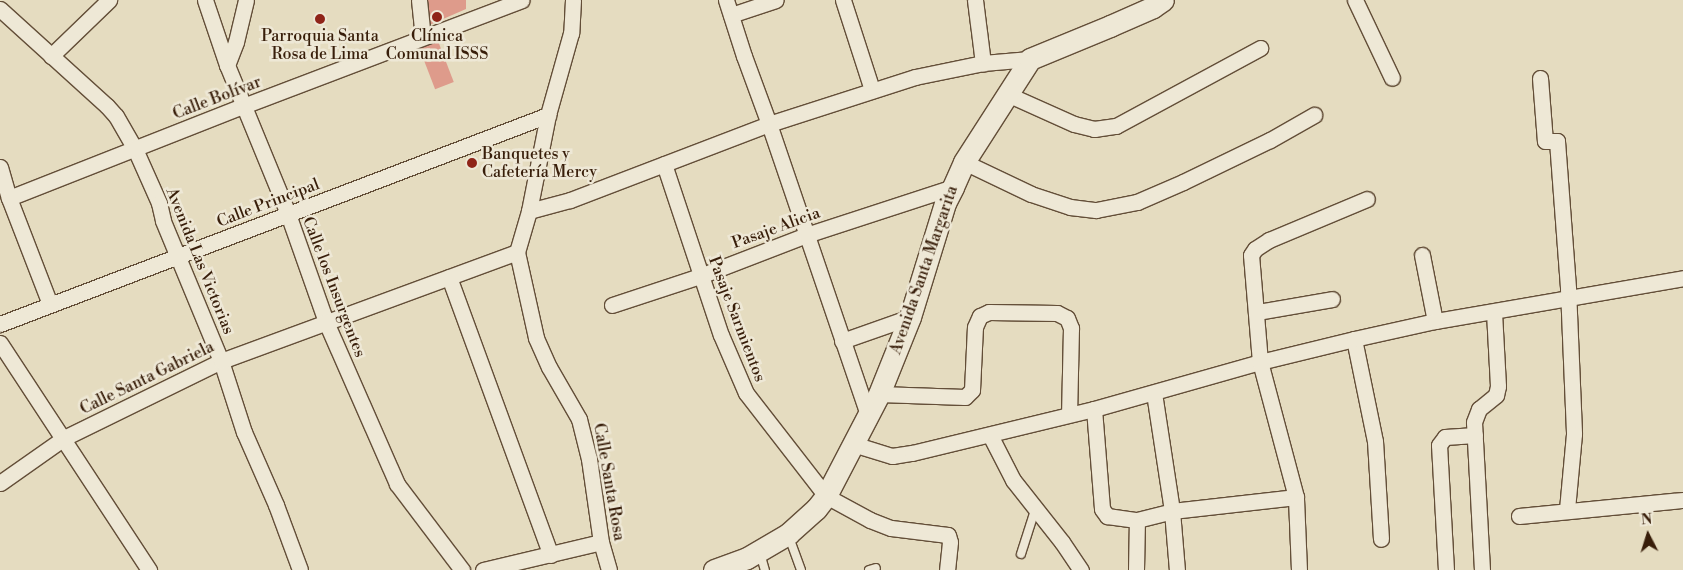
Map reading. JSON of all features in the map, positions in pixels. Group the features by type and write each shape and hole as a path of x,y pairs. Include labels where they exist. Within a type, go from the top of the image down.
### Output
{"street":[{"path":"52,56 108,0"},
{"name":"Calle los Insurgentes","path":"205,0 227,65 288,214 326,322 397,484 462,570"},
{"path":"227,65 236,42 246,0"},
{"path":"419,0 423,37"},
{"name":"Calle Bolívar","path":"9,198 243,106 522,0"},
{"name":"Calle Santa Rosa","path":"573,0 571,33 548,115 528,211 517,252 536,338 549,367 580,419 589,459 601,542 609,570"},
{"path":"726,0 868,414"},
{"path":"731,15 776,0"},
{"path":"843,0 872,90"},
{"path":"975,0 983,63"},
{"path":"528,211 570,200 769,124 872,90 915,77 983,63 1030,59 1110,26 1163,0"},
{"path":"1355,0 1392,78"},
{"name":"Avenida Las Victorias","path":"0,9 107,106 116,116 135,149 159,203 162,221 221,360 244,432 276,505 300,570"},
{"path":"1007,94 1074,124 1094,129 1116,126 1260,48"},
{"name":"Avenida Santa Margarita","path":"714,570 756,562 816,509 826,496 879,394 910,317 945,203 952,187 964,162 1030,59"},
{"path":"1540,78 1545,141 1556,141 1568,289 1574,434 1567,510"},
{"name":"Calle Principal","path":"0,324 548,115"},
{"path":"964,162 1031,194 1070,207 1096,210 1138,202 1183,182 1314,115"},
{"name":"Pasaje Sarmientos","path":"664,164 721,335 746,393 826,496"},
{"path":"0,167 9,198 50,304"},
{"name":"Pasaje Alicia","path":"612,305 700,276 806,234 952,187"},
{"path":"1299,570 1296,496 1260,362 1251,262 1255,249 1298,226 1367,198"},
{"name":"Calle Santa Gabriela","path":"0,483 64,438 221,360 517,252"},
{"path":"1422,255 1435,321"},
{"path":"449,277 551,555"},
{"path":"853,444 892,456 990,435 1094,409 1260,362 1354,339 1435,321 1683,278"},
{"path":"1257,312 1332,298"},
{"path":"879,394 965,397 972,390 975,327 980,316 989,312 1057,313 1067,318 1071,328 1069,414"},
{"path":"1482,570 1475,415 1478,409 1496,394 1498,386 1494,312"},
{"path":"842,341 910,317"},
{"path":"1354,339 1376,441 1380,539"},
{"path":"0,343 149,570"},
{"path":"1154,392 1172,512 1177,570"},
{"path":"1094,409 1103,513 1114,517 1137,520 1172,512 1296,496"},
{"path":"990,435 1013,480 1062,542 1081,570"},
{"path":"1446,570 1439,445 1445,437 1475,435"},
{"path":"1519,516 1683,500 1683,495"},
{"path":"826,496 870,520 891,528 948,535 950,542 947,570"},
{"path":"1136,570 1137,520"},
{"path":"483,570 601,542"}],"lane":[{"path":"1021,554 1035,510"},
{"path":"788,534 801,570"}],"building":[{"name":"Clínica Comunal ISSS","path":"426,0 466,0 466,9 427,26"},
{"path":"438,41 454,82 435,89 419,48"}],"place":[{"name":"Clínica Comunal ISSS","path":"437,17"},
{"name":"Parroquia Santa Rosa de Lima","path":"320,19"},
{"name":"Banquetes y Cafetería Mercy","path":"472,163"}]}
